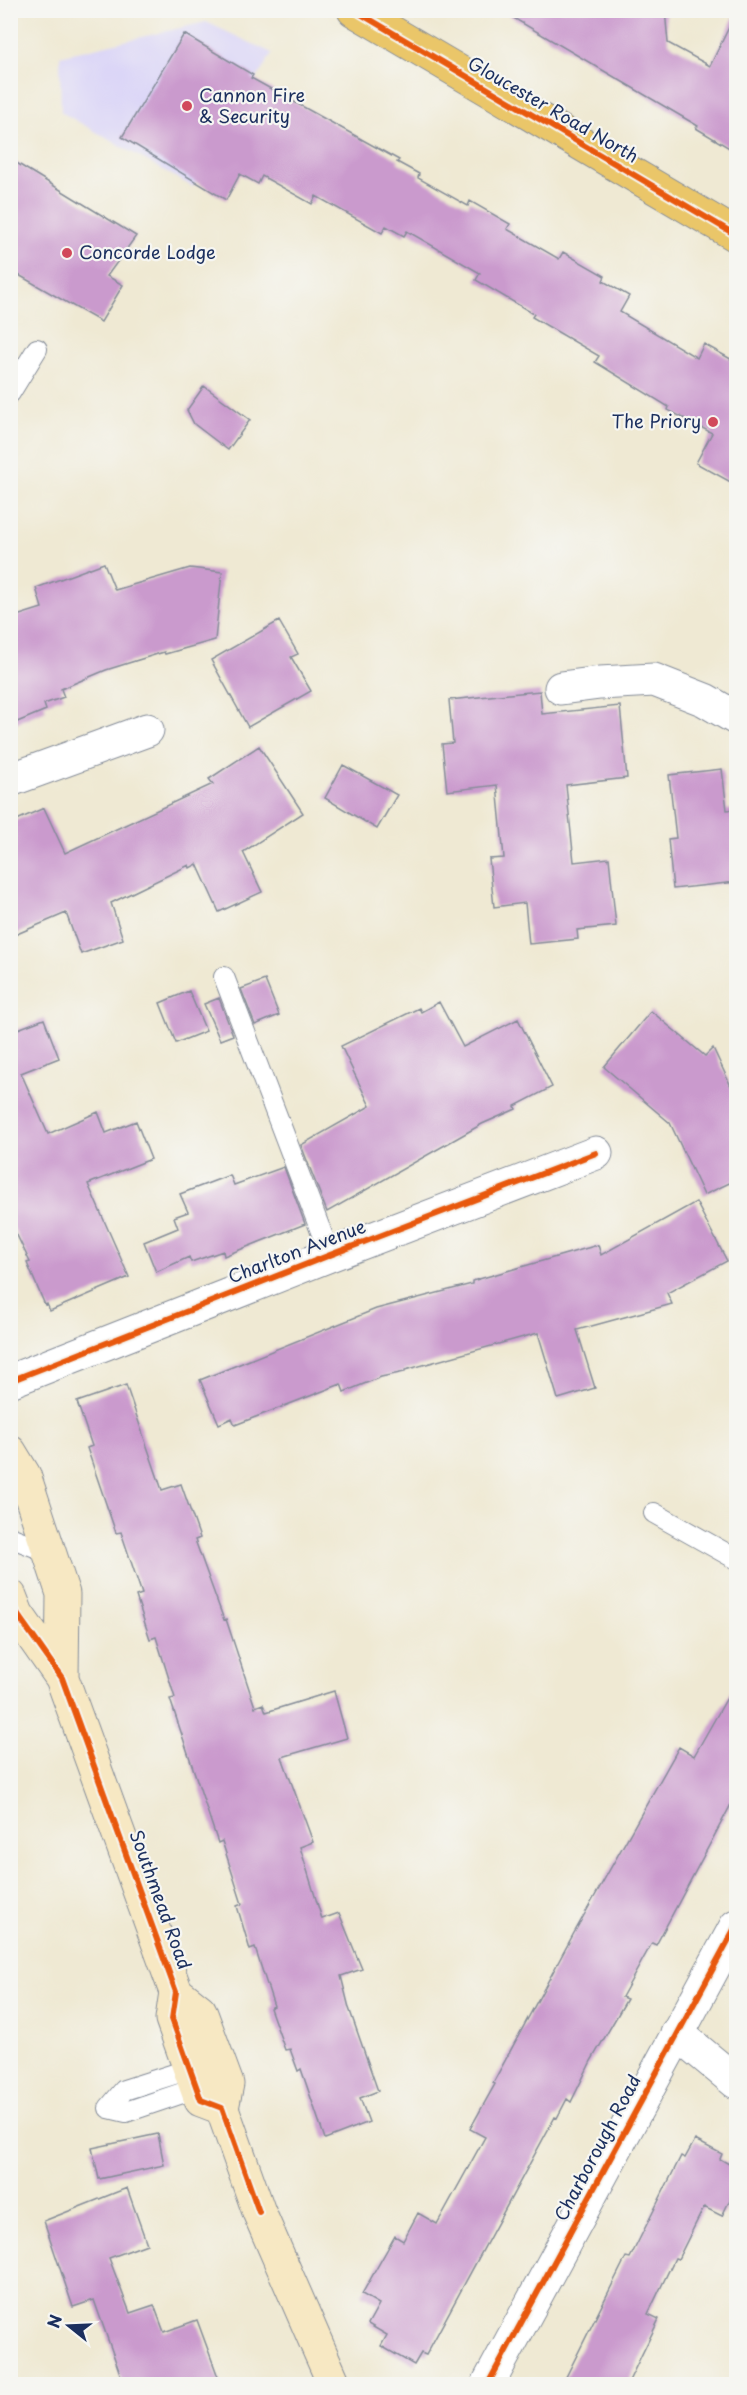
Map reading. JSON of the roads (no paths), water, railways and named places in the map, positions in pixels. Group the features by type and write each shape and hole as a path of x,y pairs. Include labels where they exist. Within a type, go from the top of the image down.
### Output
{"main road":[{"name":"Gloucester Road North","path":"354,10 736,235"},
{"name":"Southmead Road","path":"10,1452 24,1475 63,1594 62,1678"},
{"name":"Southmead Road","path":"10,1596 17,1614 62,1678 176,1992 172,2019 334,2385"},
{"name":"Southmead Road","path":"176,1992 200,2011 227,2084 203,2088"}],"street":[{"path":"561,688 654,680 705,700 736,718"},
{"path":"10,780 147,730"},
{"name":"Charlton Avenue","path":"10,1381 596,1153"},
{"name":"Charborough Road","path":"488,2385 736,1926"},
{"path":"677,2032 736,2082"}],"lane":[{"path":"10,393 37,349"},
{"path":"224,977 330,1255"},
{"path":"654,1513 736,1559"},
{"path":"10,1537 48,1552"}],"place":[{"name":"Cannon Fire & Security","path":"187,106"},
{"name":"Concorde Lodge","path":"67,253"},
{"name":"The Priory","path":"713,422"}]}
